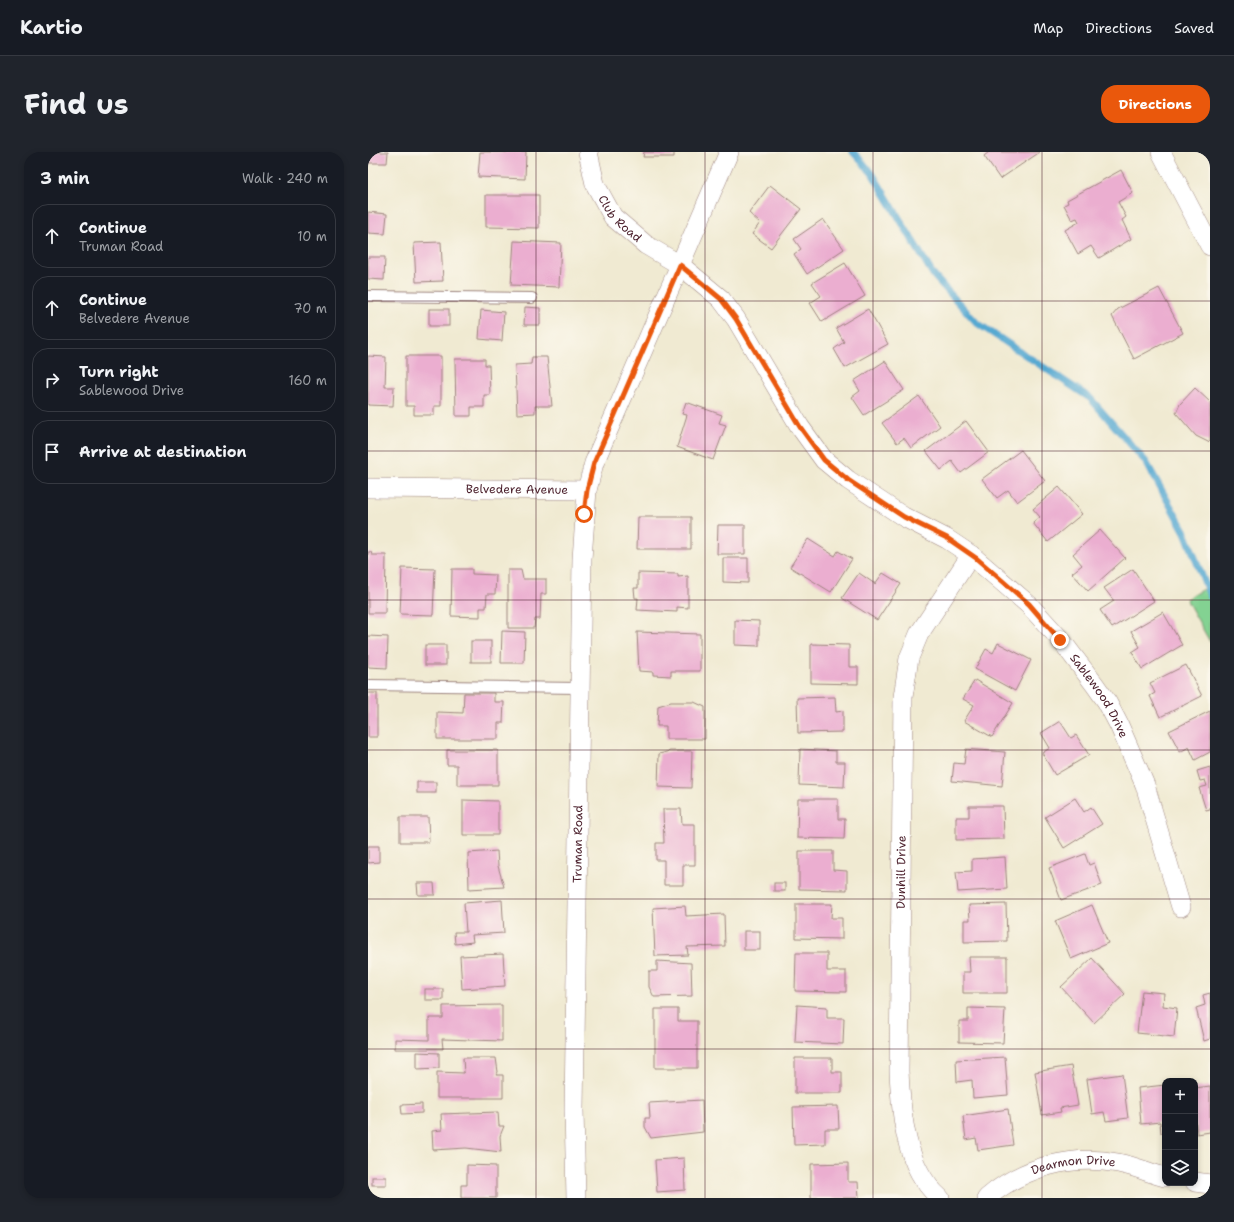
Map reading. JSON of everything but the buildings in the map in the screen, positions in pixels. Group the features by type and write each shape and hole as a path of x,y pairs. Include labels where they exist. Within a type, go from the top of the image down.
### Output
{"street":[{"name":"Club Road","path":"588,152 595,184 613,218 646,245 680,265"},
{"path":"587,490 594,463 729,152"},
{"path":"1161,152 1210,246"},
{"name":"Sablewood Drive","path":"680,265 721,299 736,319 800,427 824,460 848,480 904,517 947,538 971,555 1029,604 1060,640 1107,702 1145,785 1181,908"},
{"name":"Belvedere Avenue","path":"368,488 587,490"},
{"name":"Truman Road","path":"576,1198 574,1110 582,559 587,490"},
{"name":"Dunhill Drive","path":"940,1198 922,1176 912,1155 902,1115 899,1071 903,697 909,658 919,634 971,555"},
{"name":"Dearmon Drive","path":"987,1198 1020,1176 1051,1165 1083,1159 1120,1163 1162,1176"},
{"path":"1198,1182 1210,1184"}],"lane":[{"path":"368,296 532,298"},
{"path":"368,685 580,688"}],"green space":[{"path":"1210,585 1210,642 1186,599"}],"waterway":[{"path":"853,152 872,173 934,276 977,323 1090,398 1146,462 1185,532 1210,596"}],"route":[{"path":"584,514 587,490 594,463 680,265 706,285 721,299 736,319 800,427 824,460 848,480 904,517 947,538 976,558 1029,604 1060,640"}]}
